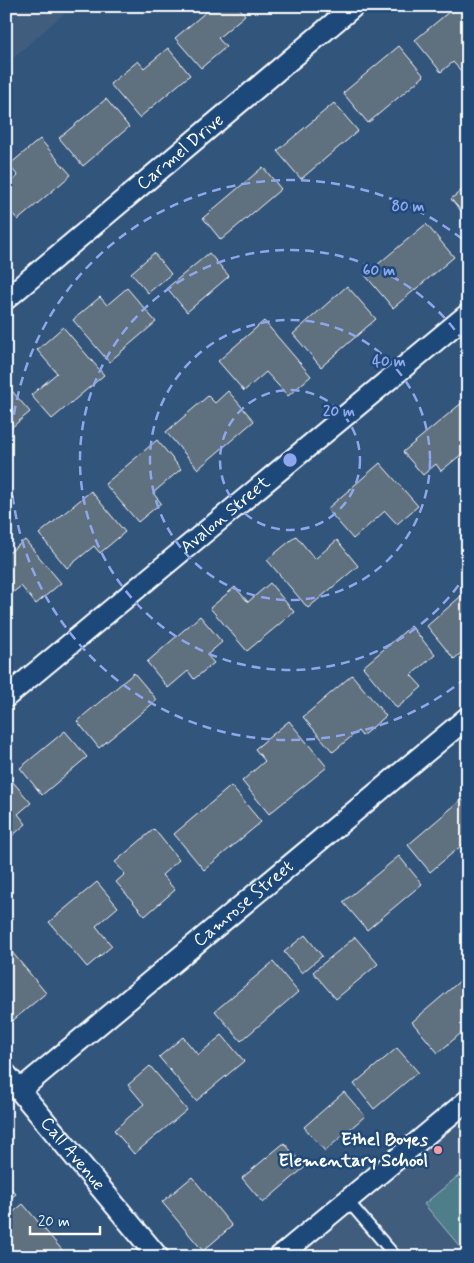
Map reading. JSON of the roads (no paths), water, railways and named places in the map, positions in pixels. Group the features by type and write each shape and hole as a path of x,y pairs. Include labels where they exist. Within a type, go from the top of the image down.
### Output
{"street":[{"name":"Carmel Drive","path":"6,299 354,6"},
{"name":"Avalon Street","path":"6,697 468,314"},
{"name":"Camrose Street","path":"20,1090 468,717"},
{"name":"Call Avenue","path":"6,1074 158,1257"},
{"path":"279,1257 468,1100"}],"lane":[{"path":"347,1200 396,1257"}],"place":[{"name":"Ethel Boyes Elementary School","path":"438,1150"}]}
